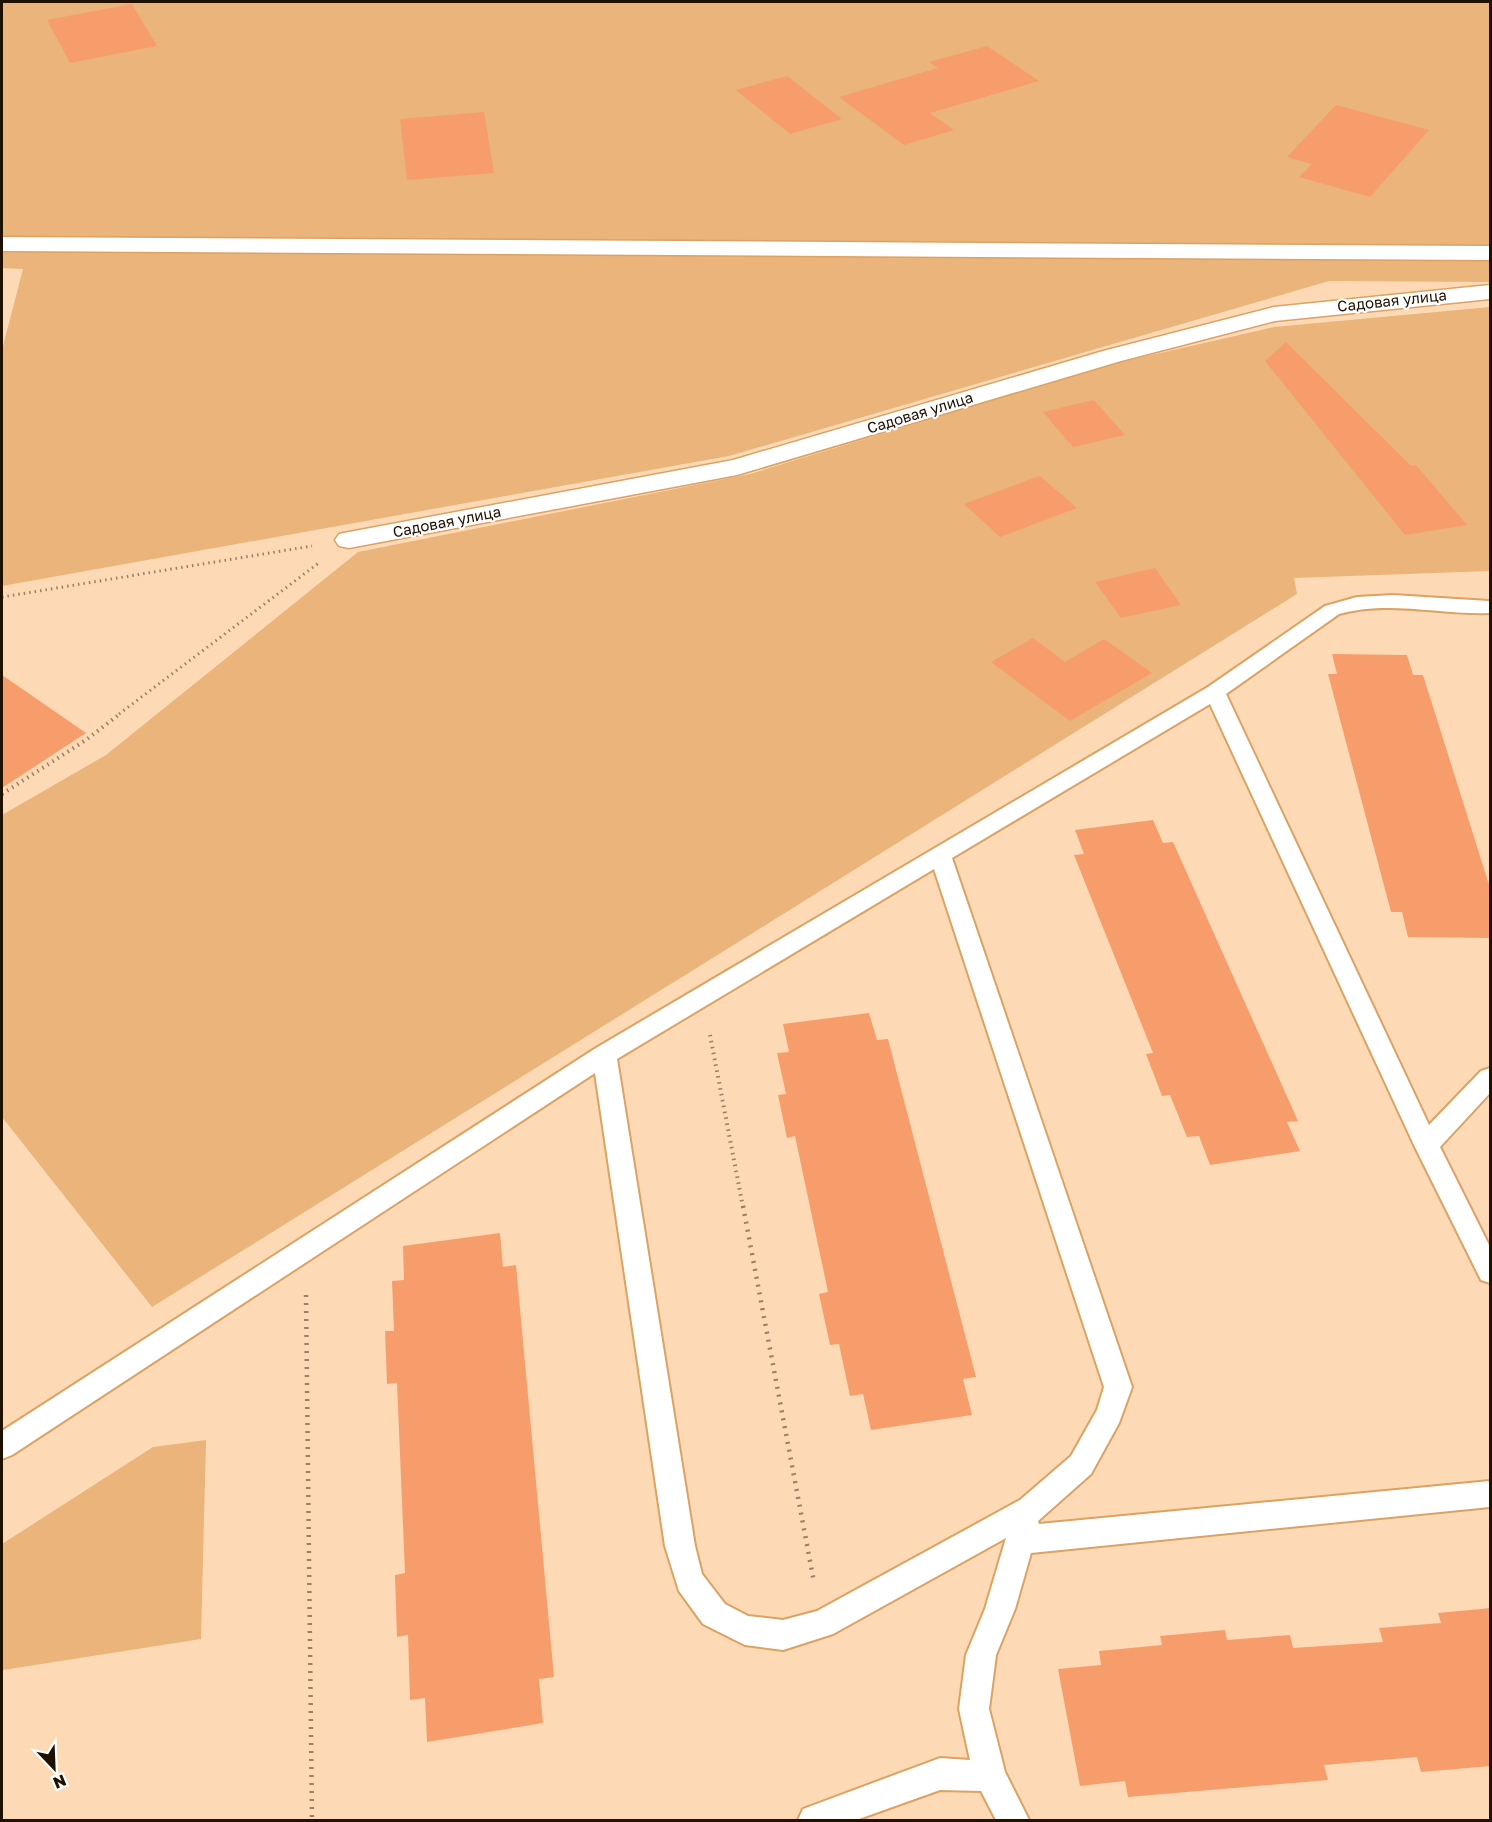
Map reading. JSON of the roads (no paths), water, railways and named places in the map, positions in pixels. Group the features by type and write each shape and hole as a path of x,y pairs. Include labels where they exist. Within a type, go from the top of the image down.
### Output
{"street":[{"path":"2,244 1491,253"},
{"name":"Садовая улица","path":"349,540 737,467 1112,356 1274,314 1491,292"}],"lane":[{"path":"2,1446 604,1055 1215,692 1332,610 1357,603 1393,601 1490,608"},
{"path":"1215,692 1426,1144 1491,1272"},
{"path":"604,1055 680,1546 689,1581 714,1614 745,1630 783,1635 822,1624 1030,1510 1081,1465 1109,1414 1118,1387 940,855"},
{"path":"1426,1144 1491,1078"},
{"path":"1020,1540 1491,1494"},
{"path":"1013,1821 990,1776 974,1709 981,1655 1000,1609 1030,1510"},
{"path":"814,1821 940,1774 990,1776"}]}
